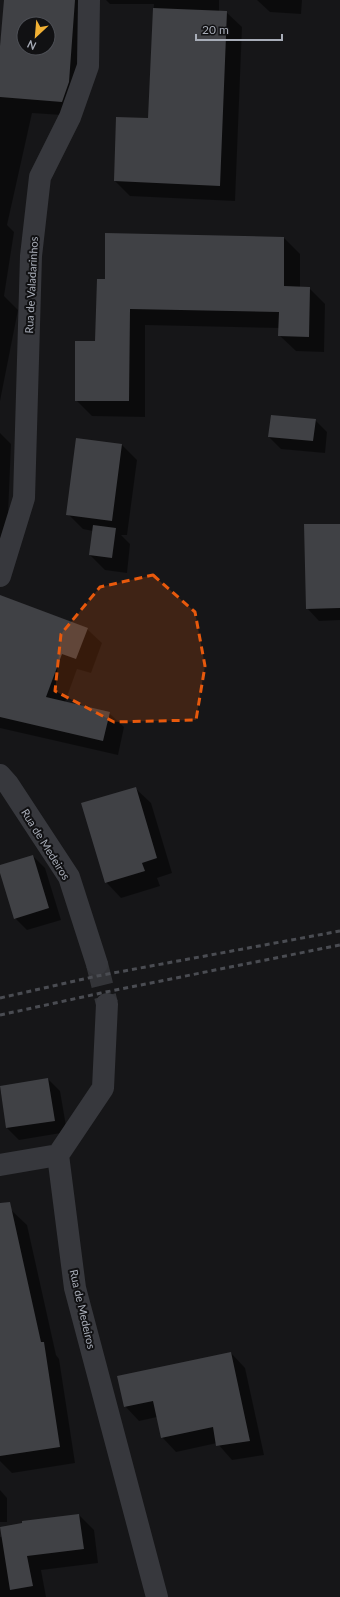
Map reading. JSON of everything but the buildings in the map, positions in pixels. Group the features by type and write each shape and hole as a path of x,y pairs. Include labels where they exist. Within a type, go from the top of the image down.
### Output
{"street":[{"name":"Rua de Valadarinhos","path":"0,576 24,498 31,256 40,177 70,117 88,66 89,0"},
{"name":"Rua de Medeiros","path":"0,775 8,784 69,877 97,964"},
{"path":"0,1165 58,1155 103,1088 107,1004"},
{"name":"Rua de Medeiros","path":"58,1155 75,1288 157,1597"}],"highlighted area":[{"path":"153,575 195,612 205,666 196,720 114,722 55,691 61,634 100,587"}],"tunnel":[{"path":"97,964 107,1004"}],"railway":[{"path":"0,998 97,976 340,931"},
{"path":"0,1015 340,945"}]}
